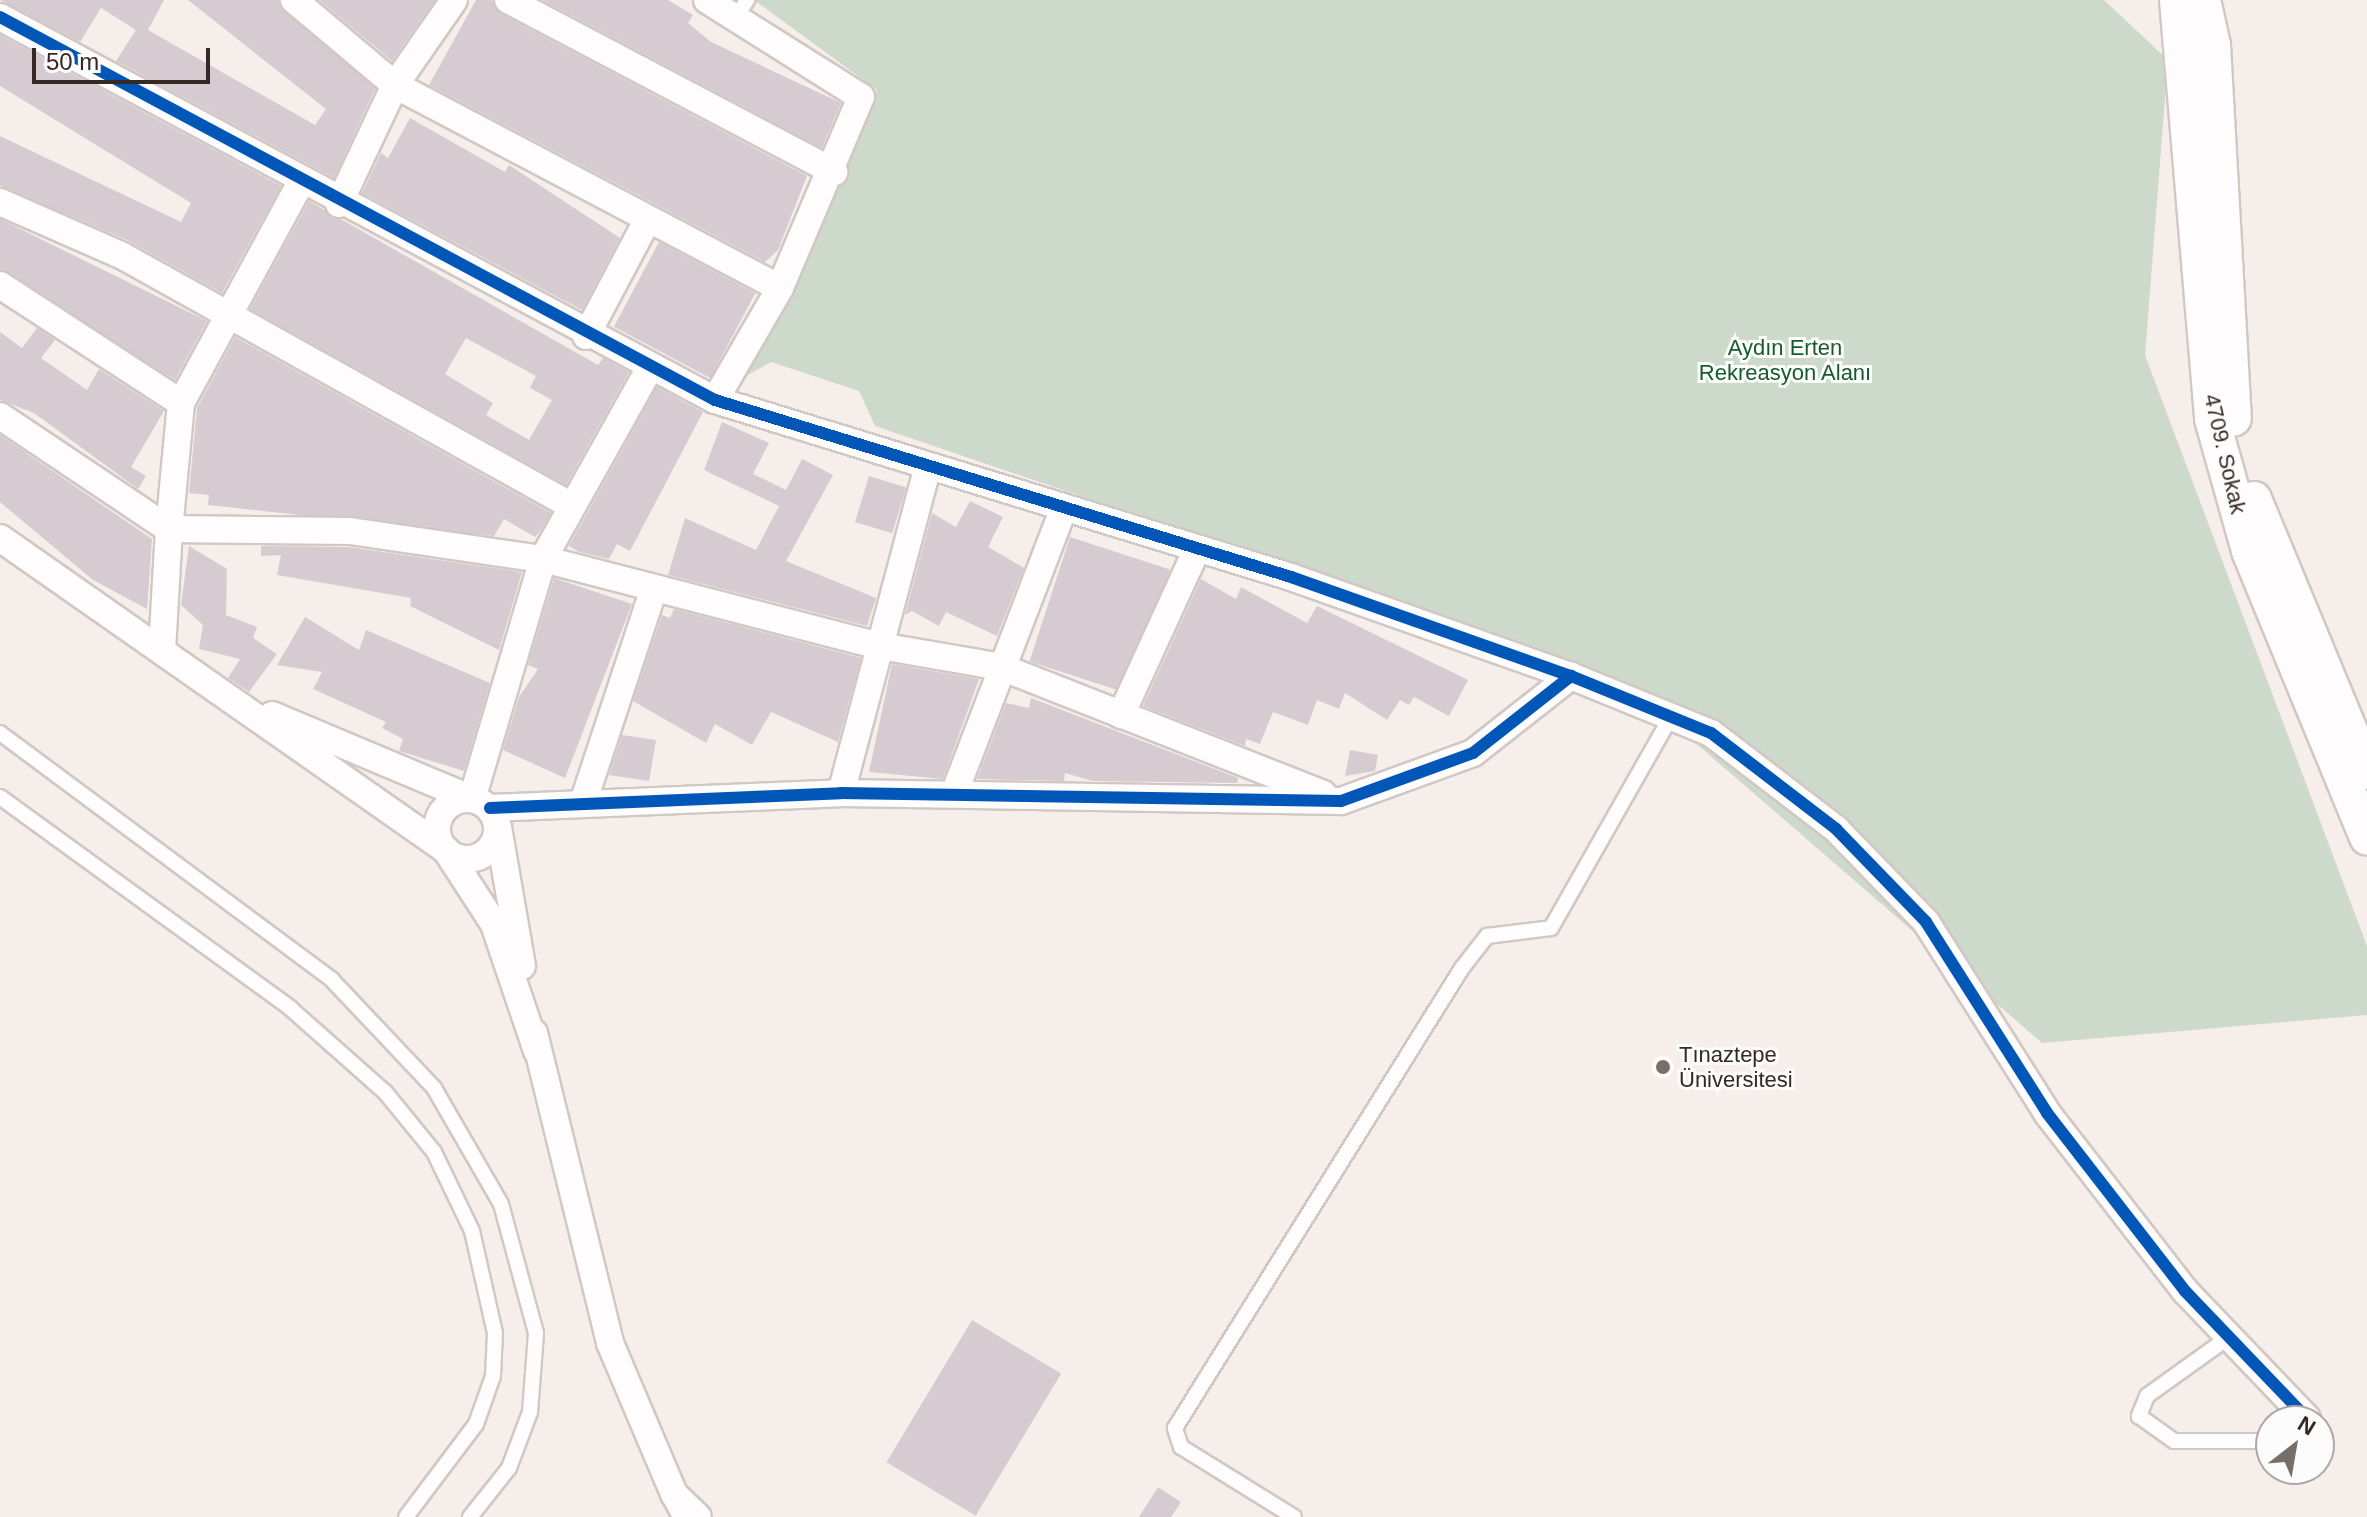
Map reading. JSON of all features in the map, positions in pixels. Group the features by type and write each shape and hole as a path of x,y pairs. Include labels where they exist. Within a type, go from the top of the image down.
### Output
{"street":[{"path":"294,0 395,85 647,221 780,288"},
{"path":"339,204 395,85 454,0"},
{"path":"508,0 834,172"},
{"path":"707,0 741,9 861,97 834,172 780,288 715,400"},
{"name":"4709. Sokak","path":"2177,0 2212,419 2249,551 2367,838"},
{"name":"4709. Sokak","path":"2203,0 2213,45 2236,456 2367,772"},
{"path":"0,17 300,184 649,369 715,400 927,470 1197,549 1571,676 1711,733 1836,829 1926,922 2047,1113 2229,1337 2292,1405"},
{"path":"162,650 181,403 231,319 300,184"},
{"path":"0,202 121,255 231,319 570,505"},
{"path":"586,336 647,221"},
{"path":"0,285 181,403"},
{"path":"0,538 162,650 212,690 446,850 464,859 484,854 487,811 543,559 570,505 649,369"},
{"path":"0,416 169,529 350,531 543,559 880,646 1001,667 1341,801"},
{"path":"841,793 927,470"},
{"path":"954,794 1064,508"},
{"path":"1121,715 1197,549"},
{"path":"583,803 654,588"},
{"path":"537,1051 494,924 437,833 440,814 453,801 487,811 583,803 841,793 1341,801 1473,753 1571,676"},
{"path":"212,690 487,811"},
{"path":"487,811 537,1051 610,1343 681,1506 698,1517"}],"lane":[{"path":"1294,1517 1181,1447 1175,1428 1462,968 1487,936 1551,928 1671,717"},
{"path":"0,733 332,980 434,1088 501,1204 536,1333 525,1426 509,1468 470,1517"},
{"path":"0,797 290,1008 385,1092 434,1152 472,1231 495,1333 493,1376 476,1424 406,1517"},
{"path":"2229,1337 2147,1396 2139,1416 2174,1441 2255,1441"}],"green space":[{"name":"Aydın Erten Rekreasyon Alanı","path":"754,0 2104,0 2168,60 2145,355 2367,946 2367,1015 2042,1043 1624,681 875,426 859,391 771,362 737,381 877,90"}],"building":[{"path":"0,0 164,0 148,30 315,125 326,109 188,0 278,0 375,89 334,178 116,61 136,30 101,8 80,42"},
{"path":"319,0 435,0 392,61"},
{"path":"476,0 492,0 501,14 807,176 778,250 765,262 429,85"},
{"path":"542,0 668,0 693,15 688,23 711,42 841,103 822,148"},
{"path":"0,35 281,186 222,293 127,240 0,186 0,136 181,222 191,203 0,86"},
{"path":"410,118 505,172 509,165 620,238 582,310 362,193 381,153 388,158"},
{"path":"309,201 598,365 603,358 629,372 566,485 250,309","holes":["466,338 536,376 530,388 552,400 529,440 486,415 493,403 445,374"]},
{"path":"0,219 207,321 175,380 0,269"},
{"path":"659,242 755,293 710,378 614,327"},
{"path":"37,328 55,340 41,358 87,390 99,369 164,411 131,467 146,476 138,489 34,413 0,400 0,332 22,348"},
{"path":"235,337 551,513 541,530 535,537 504,519 494,536 208,505 209,495 189,493 197,408"},
{"path":"657,387 703,412 630,551 617,544 609,559 579,552 569,546"},
{"path":"722,422 769,443 753,474 786,490 802,459 833,475 786,561 876,598 867,626 668,575 685,518 756,550 779,506 704,470"},
{"path":"0,435 152,539 147,609 93,580 0,502"},
{"path":"869,476 906,487 892,533 855,522"},
{"path":"970,501 1003,517 988,547 1024,568 997,636 946,612 939,626 912,611 905,615 932,513 956,527"},
{"path":"1070,537 1170,569 1129,694 1030,662"},
{"path":"189,546 227,569 226,615 257,627 253,638 277,654 249,692 228,678 240,659 199,649 203,625 181,605"},
{"path":"261,546 349,547 522,572 499,650 410,606 411,598 277,575 281,555 261,556"},
{"path":"554,578 632,604 565,778 503,750 519,697 538,669 528,665"},
{"path":"1201,579 1236,599 1241,587 1307,623 1317,606 1468,680 1449,716 1414,697 1409,705 1400,700 1387,720 1345,693 1339,709 1317,700 1308,725 1273,712 1260,744 1246,739 1245,746 1143,706"},
{"path":"674,609 861,658 838,742 771,712 752,745 715,724 706,743 633,701 662,615 670,618"},
{"path":"305,617 359,650 366,630 490,683 464,771 399,751 403,739 382,728 386,722 313,689 322,672 277,665"},
{"path":"892,664 979,679 943,779 869,772"},
{"path":"1031,698 1238,778 1237,783 1093,781 1065,773 1064,781 977,779 1006,703 1029,708"},
{"path":"622,735 656,740 649,781 609,775"},
{"path":"1350,750 1378,755 1375,771 1345,776"},
{"path":"972,1320 1061,1374 976,1516 887,1462"},
{"path":"1158,1487 1181,1502 1171,1517 1139,1517"}],"cycle path":[{"path":"0,17 715,400 1291,577 1571,676"},
{"path":"490,808 841,793 1341,801 1473,753 1571,676 1711,733 1836,829 1926,922 2047,1113 2185,1291 2295,1405"}],"place":[{"name":"Tınaztepe Üniversitesi","path":"1663,1067"}]}
